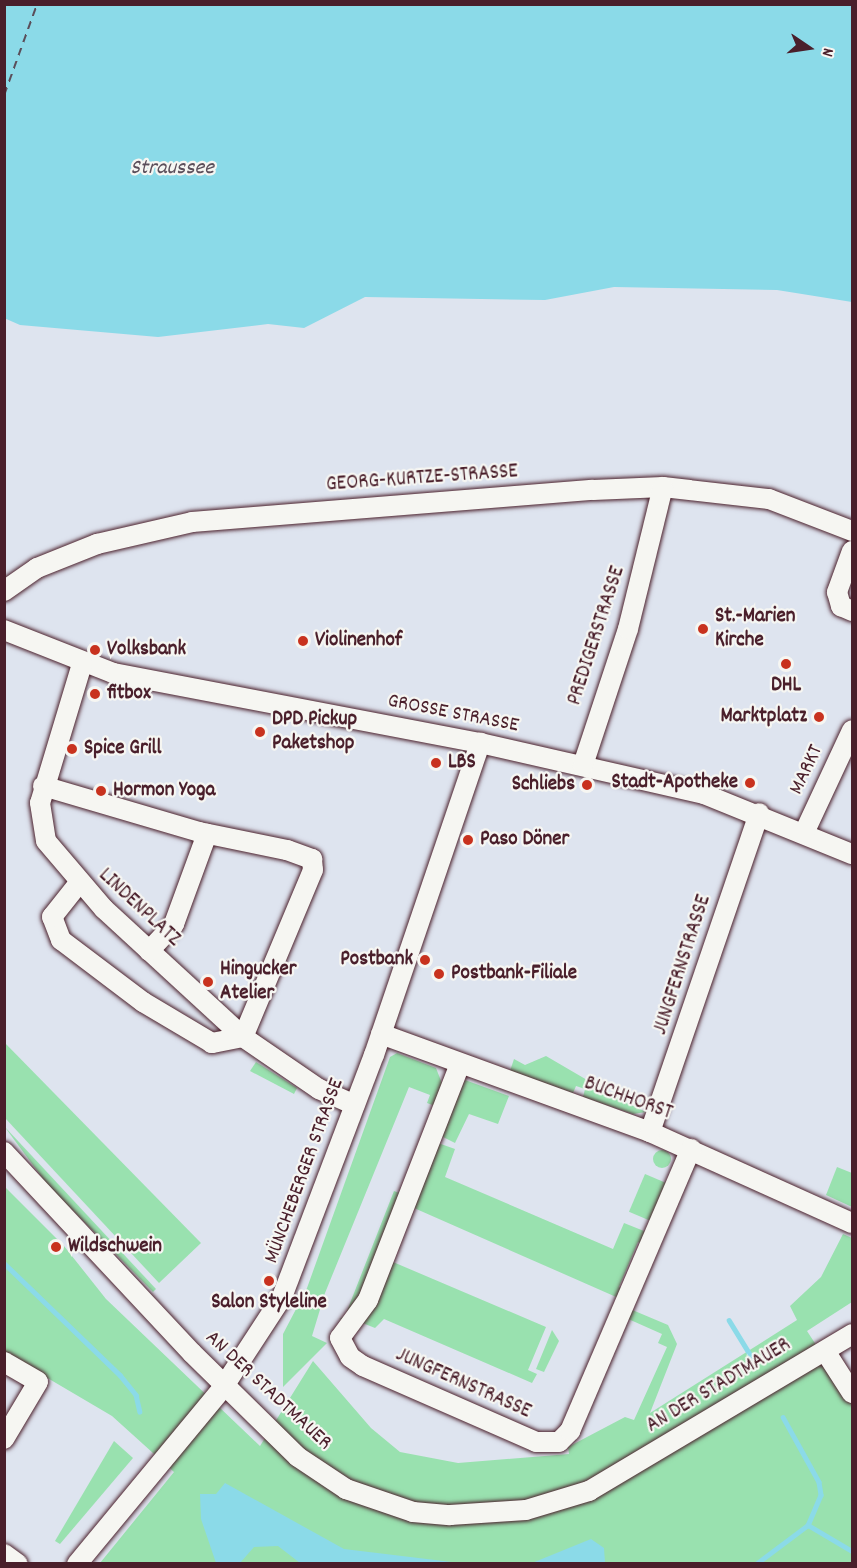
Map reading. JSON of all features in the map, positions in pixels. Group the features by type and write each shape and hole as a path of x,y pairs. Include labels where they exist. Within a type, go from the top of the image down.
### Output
{"street":[{"name":"GEORG-KURTZE-STRASSE","path":"4,591 37,568 97,544 192,522 663,487 770,499 852,531"},
{"name":"PREDIGERSTRASSE","path":"583,765 613,671 663,487"},
{"path":"852,551 837,592 837,601 852,611"},
{"name":"GROSSE STRASSE","path":"4,630 82,664 583,765 759,813 805,831 852,854"},
{"path":"79,883 46,842 40,818 43,786 82,664"},
{"name":"MARKT","path":"805,831 852,730"},
{"name":"MÜNCHEBERGER STRASSE","path":"77,1563 224,1386 282,1297 381,1034 480,743"},
{"path":"43,786 207,834 312,859 313,870 243,1037"},
{"name":"JUNGFERNSTRASSE","path":"650,1132 759,813"},
{"path":"149,951 174,924 207,834"},
{"name":"LINDENPLATZ","path":"243,1037 204,1040 67,946 52,917 79,883 243,1037 319,1089 355,1105"},
{"name":"BUCHHORST","path":"381,1034 650,1132 852,1223"},
{"name":"JUNGFERNSTRASSE","path":"460,1064 368,1300 344,1328 344,1347 363,1366 546,1444 570,1431 615,1332 691,1149"},
{"name":"AN DER STADTMAUER","path":"4,1152 224,1386 298,1457 346,1489 427,1514 526,1510 589,1491 852,1334"},
{"path":"825,1351 852,1393"},
{"path":"4,1362 38,1382 4,1440"},
{"path":"4,1554 18,1563"}],"green space":[{"path":"4,1042 201,1243 159,1283 5,1118"},
{"path":"397,1053 436,1068 443,1086 435,1106 427,1103 430,1095 409,1087 325,1293 312,1336 327,1343 283,1387 283,1334 307,1288 390,1057"},
{"path":"546,1056 646,1112 633,1114 583,1097 585,1089 576,1086 573,1093 510,1071 514,1059 525,1065"},
{"path":"256,1062 297,1088 294,1094 250,1071"},
{"path":"465,1080 509,1096 498,1124 469,1114 455,1143 441,1136"},
{"path":"4,1126 156,1289 153,1292 47,1184"},
{"path":"438,1143 455,1149 445,1177 613,1249 624,1223 644,1231 649,1246 638,1242 619,1287 627,1290 623,1300 414,1208"},
{"path":"662,1150 668,1153 671,1159 668,1165 662,1168 656,1165 653,1159 656,1153"},
{"path":"837,1167 852,1173 852,1207 826,1195"},
{"path":"645,1174 666,1183 650,1221 629,1212"},
{"path":"4,1186 64,1246 106,1299 260,1446 313,1361 371,1428 400,1452 458,1463 569,1454 568,1447 625,1417 634,1420 667,1347 658,1343 662,1334 626,1318 630,1309 668,1325 677,1344 650,1413 797,1320 790,1306 821,1277 843,1234 852,1238 852,1302 807,1331 852,1400 852,1563 100,1563 174,1472 112,1416 5,1353"},
{"path":"394,1191 402,1194 368,1283 345,1319 339,1319 345,1316"},
{"path":"393,1262 546,1327 528,1370 537,1374 532,1383 384,1319 375,1328 360,1322"},
{"path":"552,1330 559,1341 544,1372 536,1369"},
{"path":"114,1441 133,1458 60,1544 55,1541"}],"water":[{"name":"Straussee","path":"4,5 852,5 852,302 777,290 614,287 545,300 365,297 304,328 268,324 158,337 20,325 4,318"},
{"path":"225,1483 344,1549 460,1563 300,1563 278,1546 254,1547 240,1563 216,1563 201,1519 200,1494 216,1494"},
{"path":"591,1539 604,1548 605,1563 532,1563"}],"waterway":[{"path":"4,1263 120,1375 136,1395 140,1412"},
{"path":"729,1320 756,1364"},
{"path":"783,1417 819,1482 821,1495 808,1525"},
{"path":"756,1564 808,1525 852,1551"}],"ferry route":[{"path":"4,95 37,4"}],"place":[{"name":"St.-Marien Kirche","path":"703,629"},
{"name":"Violinenhof","path":"303,641"},
{"name":"Volksbank","path":"95,650"},
{"name":"DHL","path":"786,664"},
{"name":"fitbox","path":"95,694"},
{"name":"Marktplatz","path":"819,717"},
{"name":"DPD Pickup Paketshop","path":"260,732"},
{"name":"Spice Grill","path":"72,749"},
{"name":"LBS","path":"436,763"},
{"name":"Stadt-Apotheke","path":"750,783"},
{"name":"Schliebs","path":"587,785"},
{"name":"Hormon Yoga","path":"101,791"},
{"name":"Paso Döner","path":"468,840"},
{"name":"Postbank","path":"425,960"},
{"name":"Postbank-Filiale","path":"439,974"},
{"name":"Hingucker Atelier","path":"208,982"},
{"name":"Wildschwein","path":"56,1247"},
{"name":"Salon Styleline","path":"269,1281"}]}
